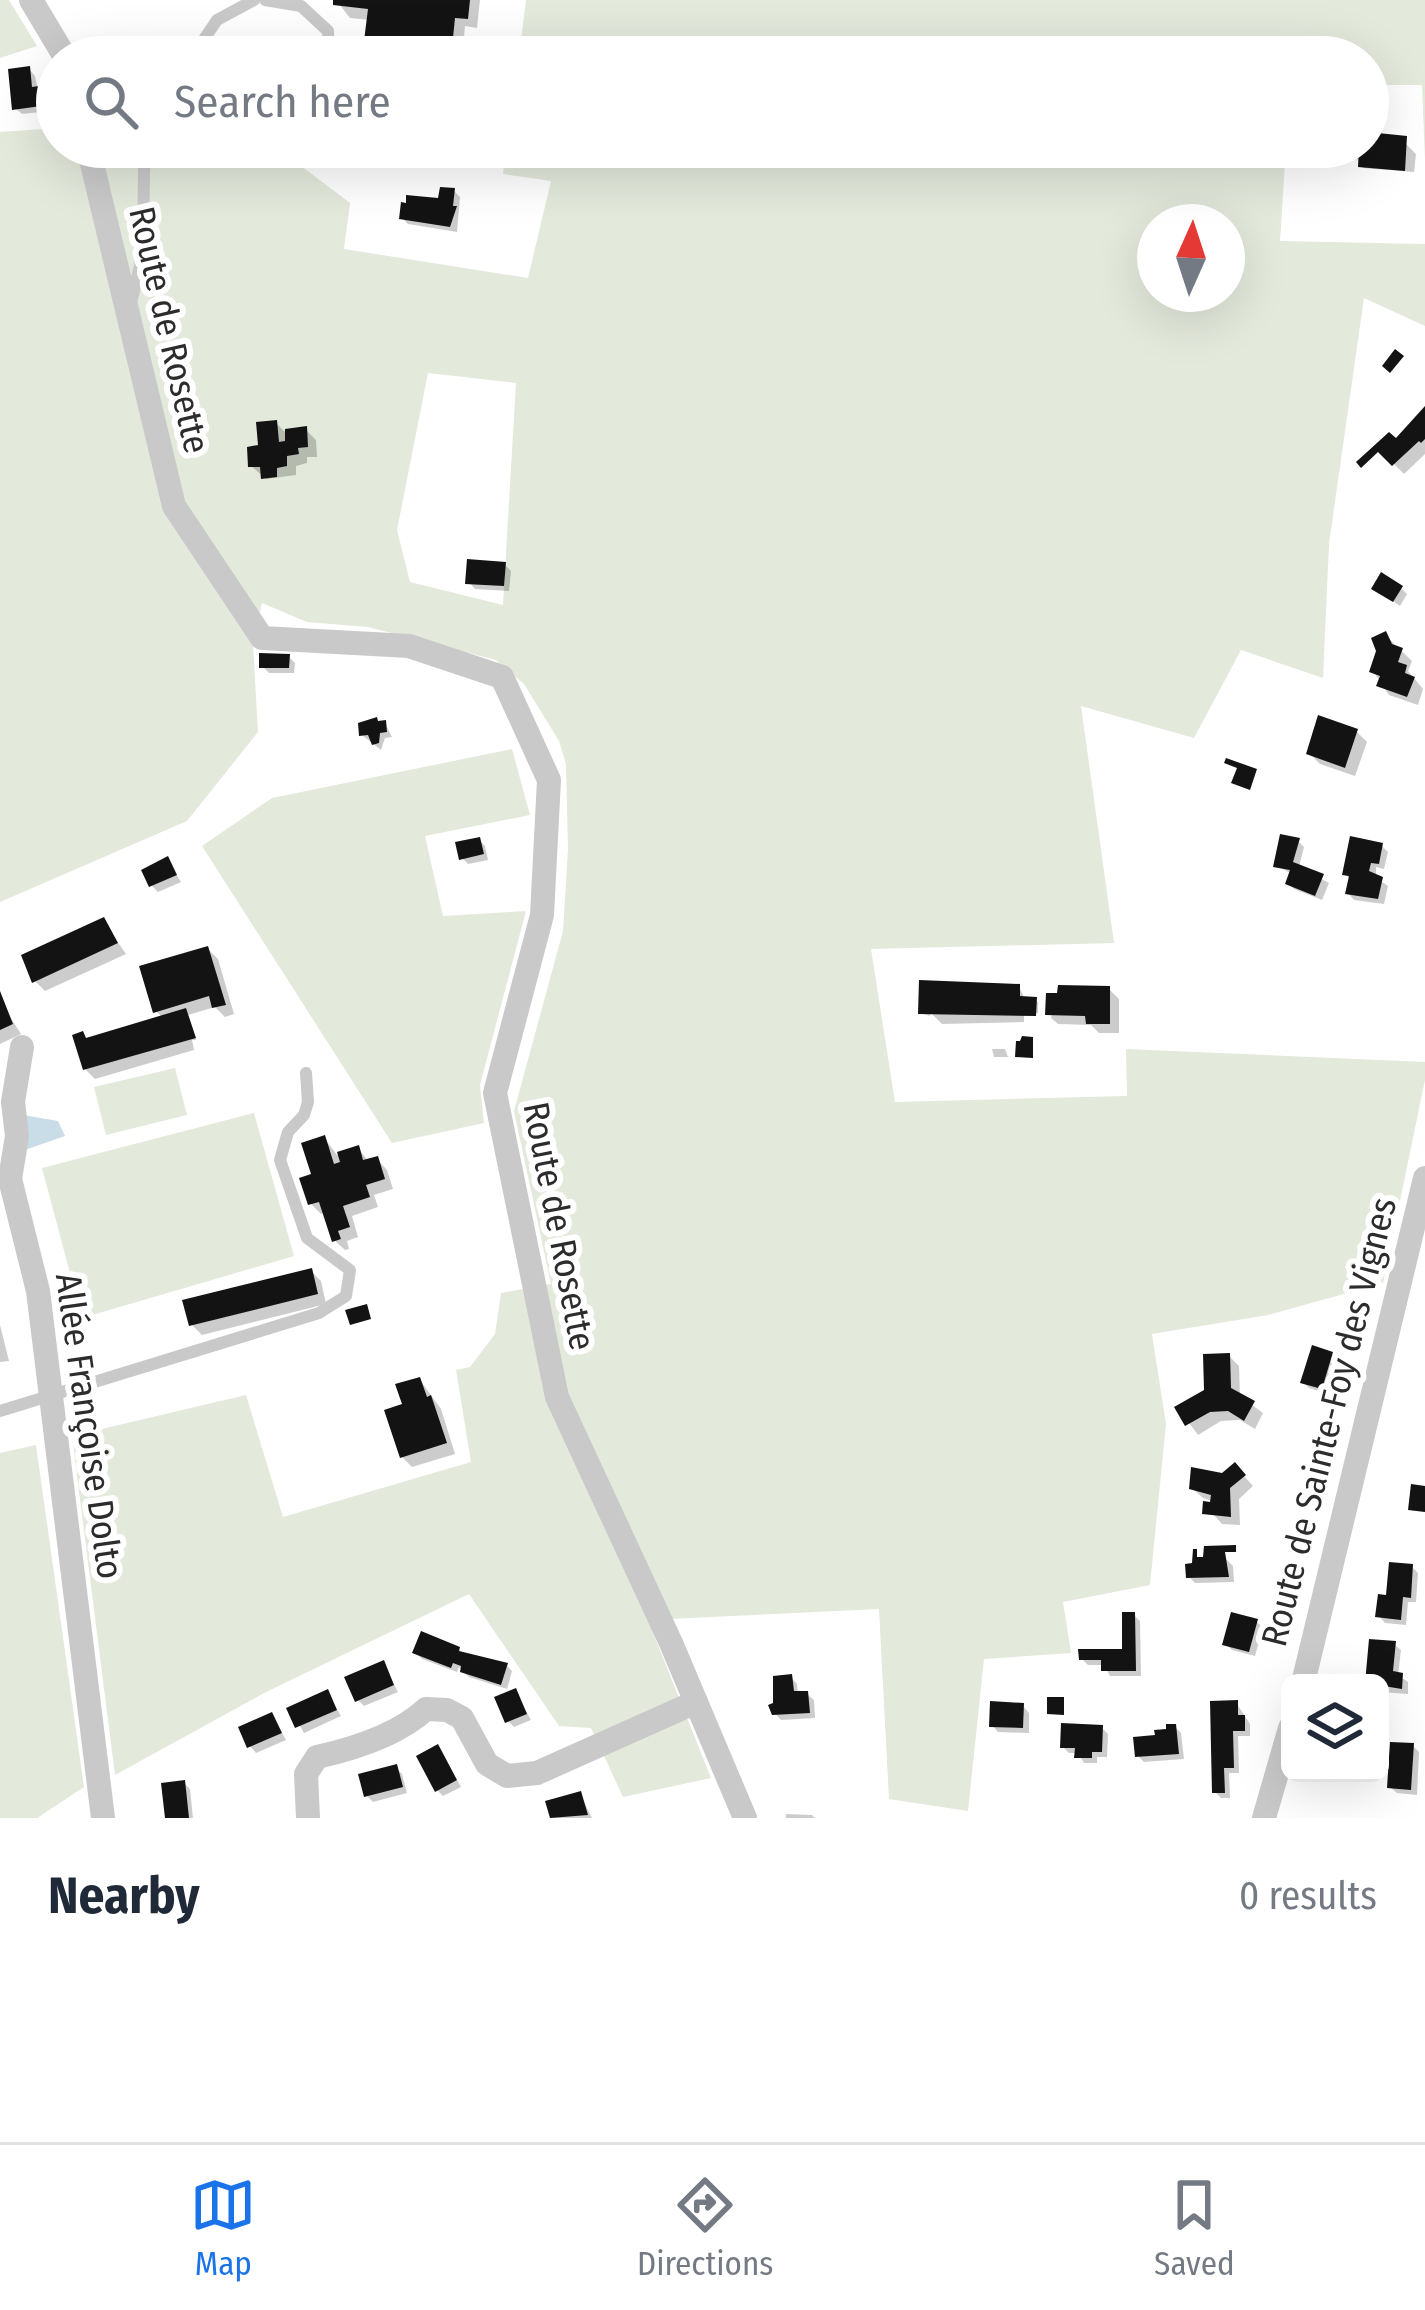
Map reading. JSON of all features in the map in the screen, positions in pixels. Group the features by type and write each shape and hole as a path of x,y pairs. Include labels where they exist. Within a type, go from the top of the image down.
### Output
{"street":[{"path":"31,0 52,36"},
{"name":"Route de Rosette","path":"93,168 174,506 262,638 409,646 502,677 549,780 542,915 495,1093 557,1396 745,1818"},
{"name":"Allée Françoise Dolto","path":"22,1047 13,1102 17,1136 10,1179 38,1292 103,1818"},
{"name":"Route de Sainte-Foy des Vignes","path":"1305,1674 1425,1178"},
{"path":"308,1818 306,1774 317,1757 411,1723 426,1709 447,1710 462,1718 487,1764 507,1776 538,1773 696,1702"},
{"path":"1264,1818 1281,1759"}],"lane":[{"path":"206,36 217,20 254,0"},
{"path":"265,0 301,6 328,36"},
{"path":"128,313 143,253 144,168"},
{"path":"0,1411 319,1313 346,1296 350,1270 307,1238 280,1160 288,1132 304,1115 308,1102 306,1073"}],"shaded area":[{"path":"0,0 9,0 36,46 0,58"},
{"path":"526,0 1425,0 1425,159 1422,85 1389,85 1389,36 522,36"},
{"path":"36,129 36,168 304,168 350,203 344,249 528,278 551,181 503,174 504,168 1285,168 1280,241 1425,244 1425,326 1364,298 1329,544 1323,678 1241,650 1194,738 1081,706 1114,943 871,949 895,1102 1127,1096 1126,1049 1425,1062 1383,1283 1268,1315 1152,1334 1166,1424 1150,1585 1063,1602 1071,1653 984,1659 968,1811 889,1799 879,1609 648,1620 711,1778 623,1797 591,1728 559,1726 469,1594 264,1693 115,1775 72,1436 246,1395 283,1517 471,1462 456,1370 470,1367 495,1334 501,1293 551,1284 514,1111 563,931 566,764 559,741 524,684 496,660 368,627 307,622 262,603 253,645 258,732 187,821 0,902 0,132","holes":["428,373 516,383 503,605 410,582 397,530"]},
{"path":"512,749 530,815 425,836 443,916 526,911 480,1085 484,1123 392,1143 202,846 272,798"},
{"path":"175,1068 187,1115 106,1135 94,1087"},
{"path":"254,1113 294,1256 82,1318 42,1168"},
{"path":"36,1445 84,1787 37,1818 0,1818 0,1453"}],"water":[{"path":"23,1115 58,1121 65,1136 22,1151"}],"building":[{"path":"333,0 470,0 468,19 455,18 453,36 365,36 368,9 333,5"},
{"path":"30,66 36,107 12,110 8,69"},
{"path":"1389,134 1407,136 1405,171 1370,168 1389,168"},
{"path":"440,187 455,188 453,206 457,206 450,227 399,219 406,195 438,198"},
{"path":"1395,349 1404,356 1390,373 1382,366"},
{"path":"1425,406 1421,443 1392,466 1378,452 1361,468 1356,462 1389,432 1396,438"},
{"path":"277,420 279,442 285,441 285,429 307,426 308,447 287,456 287,466 277,468 277,477 261,479 260,467 248,467 247,447 258,445 256,422"},
{"path":"467,559 506,562 504,586 465,584"},
{"path":"1381,572 1403,586 1393,602 1371,589"},
{"path":"1386,631 1392,644 1403,648 1398,662 1407,665 1405,673 1415,677 1407,697 1376,686 1380,676 1369,672 1376,651 1371,638"},
{"path":"259,653 290,654 289,668 259,668"},
{"path":"1318,715 1358,729 1345,768 1306,754"},
{"path":"377,717 386,720 387,732 380,733 379,743 372,745 368,735 359,736 358,723"},
{"path":"1226,758 1257,769 1250,790 1231,783 1237,768 1224,763"},
{"path":"1280,834 1300,838 1293,862 1324,874 1315,896 1285,884 1290,870 1273,867"},
{"path":"1350,836 1383,843 1379,864 1371,863 1369,871 1383,877 1378,899 1345,894 1349,876 1342,875"},
{"path":"480,837 484,854 459,860 455,842"},
{"path":"168,856 177,875 149,887 141,870"},
{"path":"104,917 118,943 32,983 21,955"},
{"path":"208,946 226,1005 212,1008 209,996 153,1013 139,966"},
{"path":"919,980 1020,984 1020,996 1037,997 1036,1016 918,1014"},
{"path":"1058,985 1110,986 1110,1024 1086,1024 1085,1016 1045,1015 1046,993 1057,993"},
{"path":"0,991 13,1024 0,1030"},
{"path":"186,1008 196,1038 83,1070 72,1035 83,1031 86,1038"},
{"path":"1033,1037 1033,1058 1015,1057 1016,1041"},
{"path":"325,1135 334,1164 340,1162 337,1152 359,1145 363,1160 378,1156 385,1179 366,1185 370,1197 343,1206 350,1227 338,1231 341,1239 332,1242 319,1202 308,1205 299,1178 311,1174 301,1143"},
{"path":"312,1268 318,1294 189,1326 182,1300"},
{"path":"367,1304 371,1319 350,1325 345,1310"},
{"path":"1312,1345 1333,1352 1322,1389 1300,1383"},
{"path":"1230,1353 1231,1388 1255,1401 1244,1421 1228,1411 1210,1412 1185,1426 1174,1407 1204,1390 1203,1354"},
{"path":"420,1377 447,1443 400,1458 384,1410 402,1404 395,1384"},
{"path":"1235,1462 1246,1475 1230,1488 1231,1517 1202,1514 1203,1501 1210,1502 1211,1495 1189,1489 1191,1467 1222,1473"},
{"path":"1411,1484 1425,1486 1425,1512 1408,1510"},
{"path":"1236,1545 1236,1552 1225,1552 1229,1577 1186,1578 1185,1564 1192,1563 1193,1549 1197,1557 1203,1557 1204,1546"},
{"path":"1389,1562 1413,1564 1411,1598 1403,1597 1401,1620 1375,1617 1378,1594 1386,1595"},
{"path":"1122,1612 1135,1612 1136,1671 1101,1671 1101,1660 1079,1660 1078,1649 1122,1649"},
{"path":"1231,1612 1258,1619 1249,1652 1222,1645"},
{"path":"421,1631 460,1647 459,1651 508,1663 501,1685 460,1672 461,1666 453,1663 451,1668 412,1653"},
{"path":"1369,1639 1396,1641 1393,1671 1403,1673 1402,1689 1389,1687 1389,1674 1366,1674"},
{"path":"384,1660 394,1685 355,1702 344,1677"},
{"path":"792,1674 794,1691 808,1691 810,1713 772,1715 768,1705 773,1703 773,1676"},
{"path":"516,1688 527,1714 505,1723 494,1697"},
{"path":"328,1689 337,1710 295,1728 286,1708"},
{"path":"1047,1697 1064,1697 1064,1715 1047,1714"},
{"path":"1238,1700 1245,1731 1233,1731 1234,1768 1224,1768 1225,1793 1212,1793 1210,1701"},
{"path":"990,1701 1024,1703 1023,1728 989,1727"},
{"path":"272,1712 282,1733 247,1748 238,1727"},
{"path":"1061,1723 1103,1725 1102,1752 1092,1752 1092,1758 1074,1758 1075,1748 1060,1748"},
{"path":"1166,1724 1176,1724 1179,1754 1135,1757 1133,1737 1155,1735 1154,1730 1166,1729"},
{"path":"1390,1742 1414,1743 1411,1790 1387,1788"},
{"path":"438,1744 457,1780 435,1792 416,1756"},
{"path":"397,1764 403,1787 364,1797 358,1774"},
{"path":"185,1780 189,1818 165,1818 161,1783"},
{"path":"581,1791 588,1815 550,1818 545,1801"}]}
